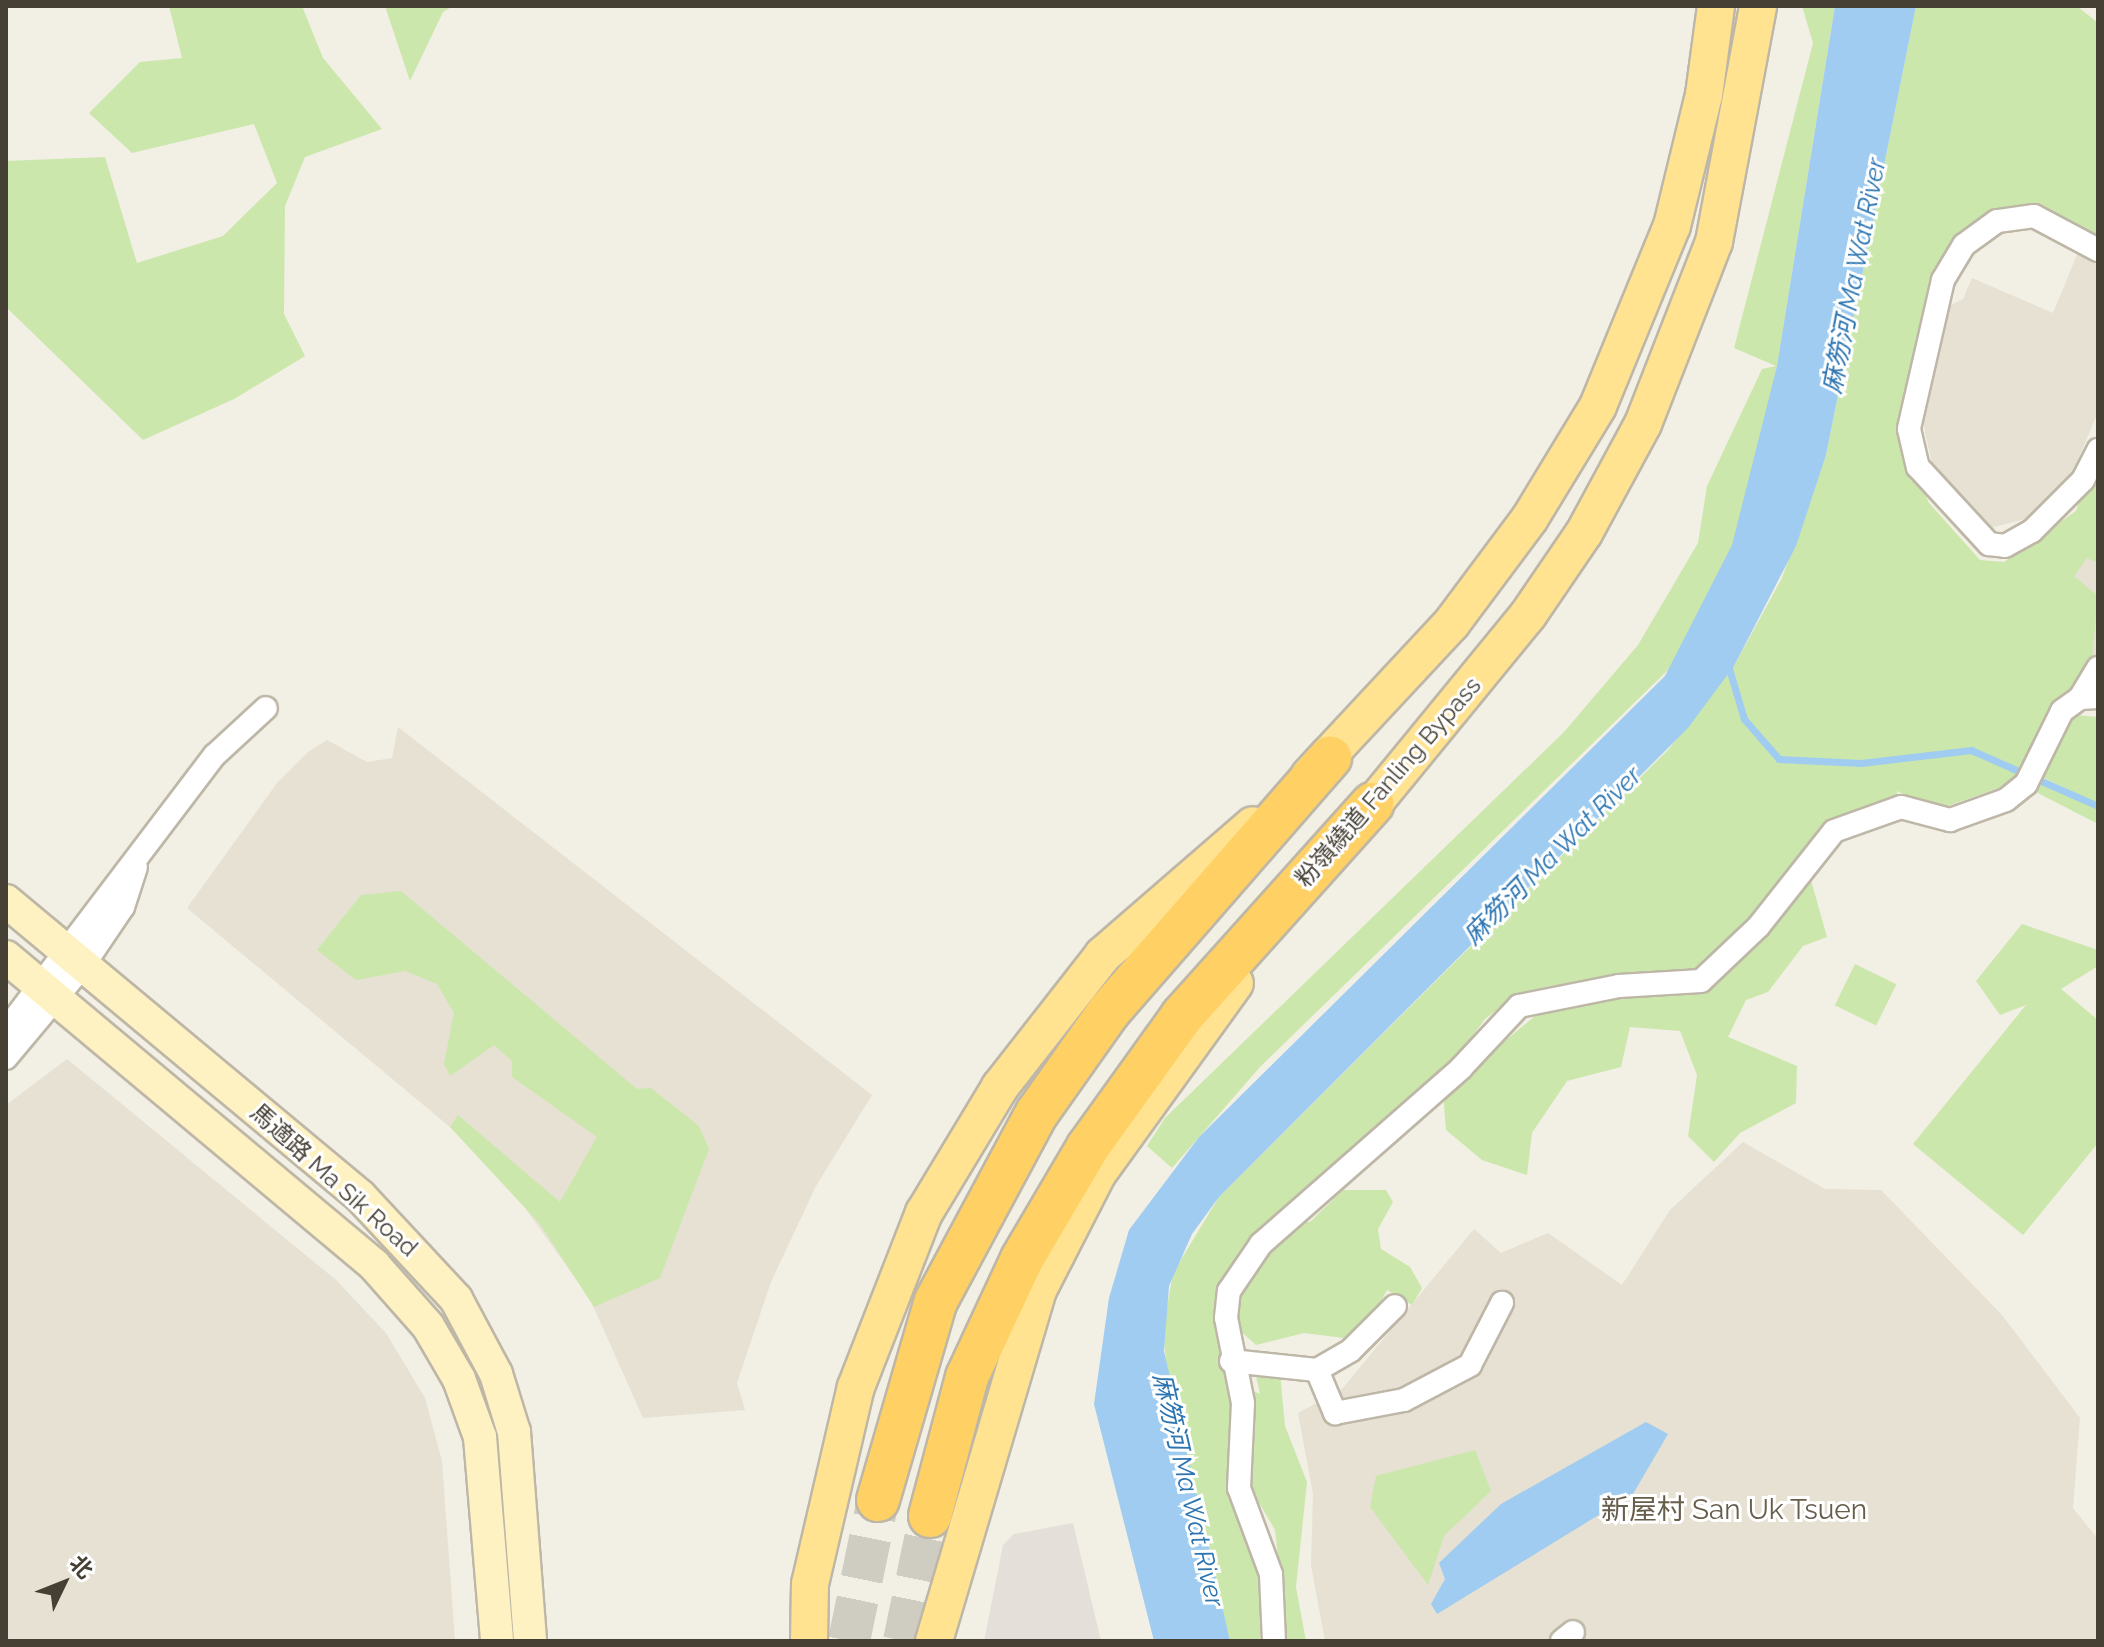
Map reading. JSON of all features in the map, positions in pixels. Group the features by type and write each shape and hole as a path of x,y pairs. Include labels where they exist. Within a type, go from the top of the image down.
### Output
{"highway":[{"path":"878,1500 936,1301 1037,1113 1110,1010 1330,758"},
{"name":"粉嶺繞道 Fanling Bypass","path":"930,1516 967,1377 1022,1259 1088,1147 1182,1016 1372,804"}],"main road":[{"path":"809,1641 810,1584 856,1387 890,1289 968,1138 1103,955 1330,758 1451,624 1573,452 1625,350 1672,226 1704,95 1716,6"},
{"name":"粉嶺繞道 Fanling Bypass","path":"1372,804 1528,615 1616,476 1667,369 1714,242 1758,6"},
{"path":"934,1641 1038,1290 1098,1173 1170,1066 1372,804"},
{"name":"馬適路 Ma Sik Road","path":"6,901 379,1214 471,1321 514,1432 530,1641"},
{"name":"馬適路 Ma Sik Road","path":"6,957 374,1265 428,1326 459,1379 480,1437 497,1641"}],"street":[{"path":"2098,250 2034,216 1997,221 1964,245 1943,280 1909,429 1918,467 1989,544 2005,546 2032,531 2083,480 2098,450"},
{"path":"1274,1641 1271,1574 1239,1488 1243,1403 1231,1361 1229,1291 1261,1244 1461,1068 1519,1006 1619,986 1701,981 1758,927 1834,831 1901,807 1966,817 2026,784 2080,702 2098,668"},
{"path":"6,1058 46,992 215,755 266,708"},
{"path":"6,1030 46,992"},
{"path":"1317,1370 1335,1413 1404,1400 1470,1365 1502,1303"},
{"path":"1231,1361 1317,1370 1351,1350 1395,1306"}],"shaded area":[{"path":"2079,250 2098,265 2098,412 2071,476 2029,518 1986,529 1933,467 1922,420 1926,374 1949,306 1963,299 1972,278 2053,313"},
{"path":"2098,548 2098,685 2058,560"},
{"path":"398,727 872,1095 816,1186 771,1282 737,1383 745,1410 643,1418 589,1297 512,1190 450,1127 187,908 277,783 308,752 327,740 367,762 392,758"},
{"path":"67,1059 336,1280 386,1333 425,1398 442,1461 455,1641 6,1641 6,1105"},
{"path":"1743,1142 1825,1189 1881,1190 2002,1315 2080,1418 2073,1508 2098,1539 2098,1641 1325,1641 1311,1565 1313,1494 1298,1413 1342,1389 1474,1229 1501,1253 1548,1233 1622,1285 1670,1210"},
{"path":"1073,1523 1101,1641 984,1641 1003,1545 1014,1534"}],"green space":[{"path":"169,6 302,6 323,58 382,129 305,157 285,206 284,314 305,356 234,399 143,440 6,307 6,161 105,157 137,263 223,236 277,183 254,124 132,153 89,113 140,62 182,58"},
{"path":"385,6 453,6 443,12 410,81"},
{"path":"1802,6 1835,6 1777,366 1737,546 1669,669 1260,1067 1172,1168 1147,1146 1165,1118 1564,732 1638,645 1698,543 1707,486 1762,369 1776,366 1734,348 1813,43"},
{"path":"1916,6 2077,6 2098,23 2098,238 2040,207 1973,222 1925,321 1898,431 1929,503 1980,560 2004,562 2076,511 2098,447 2098,563 2087,558 2074,576 2098,596 2091,668 2056,703 2016,782 1936,810 1897,791 1896,812 1846,825 1805,859 1827,937 1803,946 1768,992 1746,1000 1728,1037 1797,1066 1796,1103 1740,1133 1714,1162 1688,1136 1697,1075 1680,1031 1630,1027 1621,1067 1567,1081 1532,1133 1527,1175 1482,1160 1446,1130 1443,1092 1540,1012 1555,985 1519,993 1485,1019 1443,1075 1297,1201 1295,1222 1310,1222 1343,1190 1386,1190 1393,1202 1378,1229 1381,1249 1410,1267 1422,1288 1412,1305 1387,1290 1373,1316 1344,1338 1304,1333 1256,1345 1226,1318 1217,1331 1221,1369 1247,1388 1260,1394 1255,1372 1280,1373 1285,1426 1307,1482 1296,1587 1306,1641 1287,1641 1275,1530 1247,1482 1227,1495 1260,1571 1260,1641 1230,1641 1169,1391 1163,1330 1173,1273 1219,1197 1668,750 1734,666 1782,578 1826,455"},
{"path":"2074,715 2098,717 2098,804 2042,777"},
{"path":"2041,781 2098,809 2098,824 2032,790"},
{"path":"401,891 637,1089 651,1088 699,1126 709,1149 660,1278 594,1307 540,1224 450,1127 458,1115 560,1202 597,1137 512,1077 512,1061 494,1045 450,1076 444,1064 454,1013 437,984 405,971 356,980 317,950 361,895"},
{"path":"2022,924 2098,950 2098,966 2061,989 2098,1020 2098,1143 2023,1235 1913,1144 2026,1005 2000,1015 1976,981"},
{"path":"1855,964 1896,984 1876,1026 1835,1005"},
{"path":"1475,1450 1491,1491 1444,1536 1428,1585 1370,1507 1376,1476"}],"water":[{"name":"麻笏河 Ma Wat River","path":"1835,6 1916,6 1826,455 1796,546 1734,666 1688,728 1219,1197 1192,1234 1169,1286 1164,1351 1230,1641 1154,1641 1094,1404 1109,1298 1129,1230 1199,1137 1665,676 1732,545 1777,366"},
{"path":"1646,1422 1668,1434 1633,1494 1437,1614 1431,1604 1445,1579 1439,1563 1501,1504"}],"waterway":[{"path":"1728,665 1744,719 1779,759 1861,763 1971,750 2098,806"}],"tunnel":[{"path":"849,1641 878,1500"},
{"path":"904,1641 930,1516"}],"district":[{"name":"新屋村 San Uk Tsuen","path":"1734,1510"}]}
